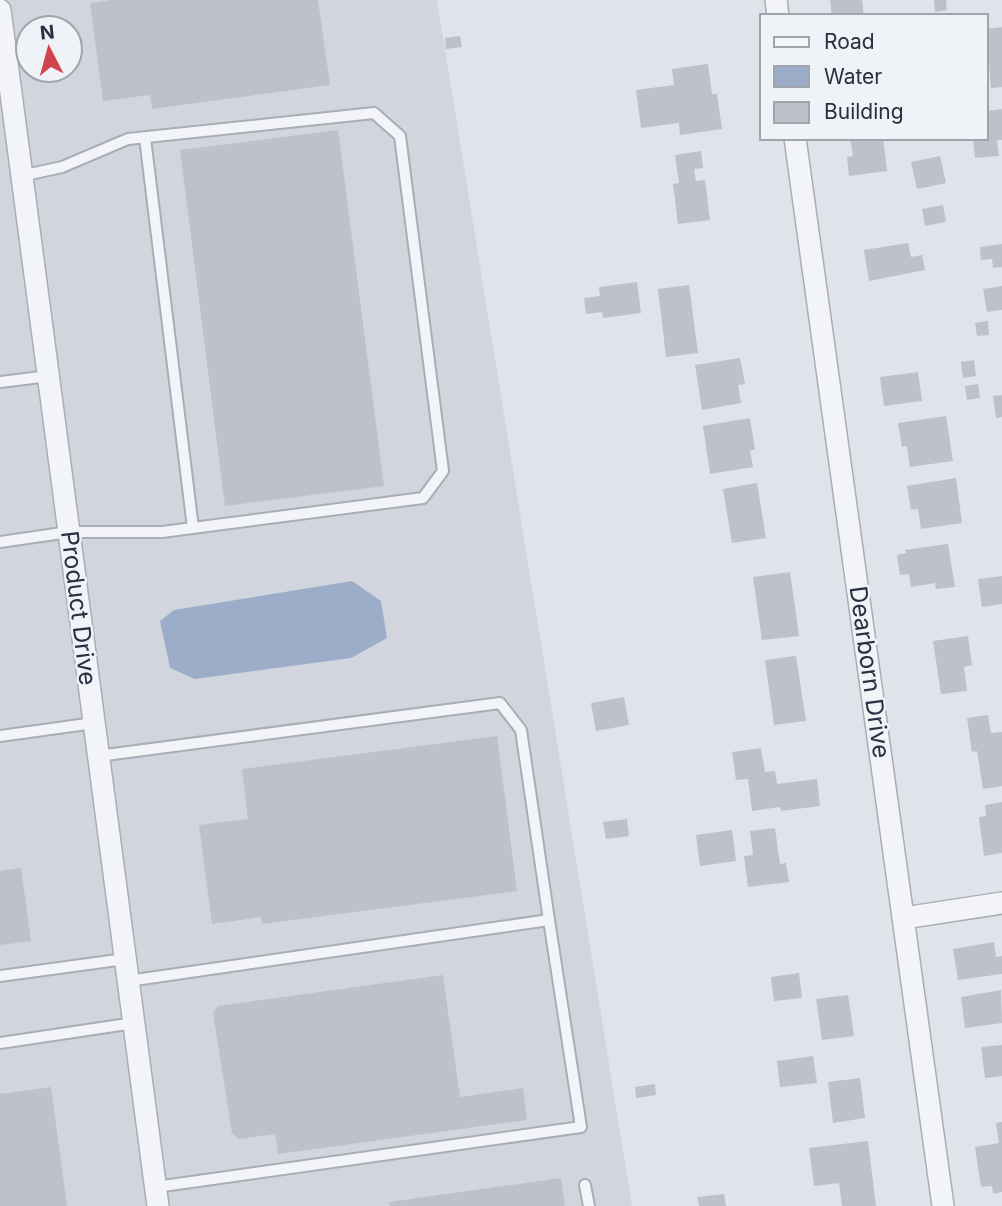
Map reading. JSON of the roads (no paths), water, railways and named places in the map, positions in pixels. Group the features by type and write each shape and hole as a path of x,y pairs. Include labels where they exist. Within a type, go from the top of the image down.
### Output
{"street":[{"name":"Product Drive","path":"0,10 157,1196"},
{"name":"Dearborn Drive","path":"795,140 943,1206"},
{"path":"904,918 1002,903"}],"lane":[{"path":"0,541 69,532 162,532 423,498 443,471 400,136 374,113 114,143 62,167 21,176"},
{"path":"145,138 193,528"},
{"path":"0,382 49,376"},
{"path":"99,756 500,702 521,730 581,1127 157,1196"},
{"path":"0,736 94,723"},
{"path":"128,981 549,920"},
{"path":"0,976 125,960"},
{"path":"0,1043 134,1023"},
{"path":"585,1185 589,1206"}],"water":[{"path":"352,581 381,601 387,638 351,658 195,679 170,668 160,621 174,610"}]}
